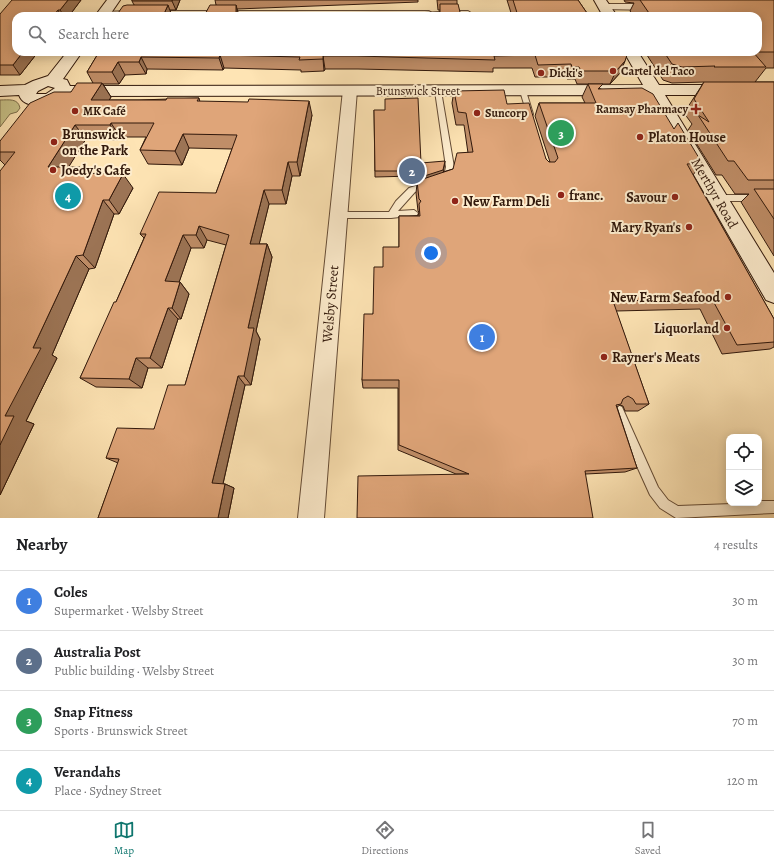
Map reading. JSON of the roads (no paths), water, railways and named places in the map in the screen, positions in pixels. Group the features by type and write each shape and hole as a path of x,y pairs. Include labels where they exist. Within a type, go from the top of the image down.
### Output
{"main road":[{"path":"105,12 114,0"},
{"path":"0,90 32,100 54,96 57,86 73,56"},
{"name":"Merthyr Road","path":"634,56 774,293"},
{"name":"Brunswick Street","path":"57,86 523,91 774,90"}],"street":[{"path":"605,8 663,7"},
{"name":"Welsby Street","path":"311,518 350,90"}],"lane":[{"path":"391,215 399,203 412,190 447,178 450,167 438,90"},
{"path":"523,91 531,119"},
{"path":"718,198 774,198"},
{"path":"338,215 391,215 414,213"},
{"path":"618,411 654,491 664,504 678,512 774,507"}],"place":[{"name":"Cartel del Taco","path":"613,71"},
{"name":"Dicki's","path":"541,73"},
{"name":"Ramsay Pharmacy","path":"696,109"},
{"name":"MK Café","path":"75,111"},
{"name":"Suncorp","path":"477,113"},
{"name":"Snap Fitness","path":"561,133"},
{"name":"Platon House","path":"640,137"},
{"name":"Brunswick on the Park","path":"54,142"},
{"name":"Joedy's Cafe","path":"53,170"},
{"name":"Australia Post","path":"412,171"},
{"name":"franc.","path":"561,195"},
{"name":"Verandahs","path":"68,196"},
{"name":"Savour","path":"675,197"},
{"name":"New Farm Deli","path":"455,201"},
{"name":"Mary Ryan's","path":"689,227"},
{"name":"New Farm Seafood","path":"728,297"},
{"name":"Liquorland","path":"727,328"},
{"name":"Coles","path":"482,337"},
{"name":"Rayner's Meats","path":"604,357"}]}
